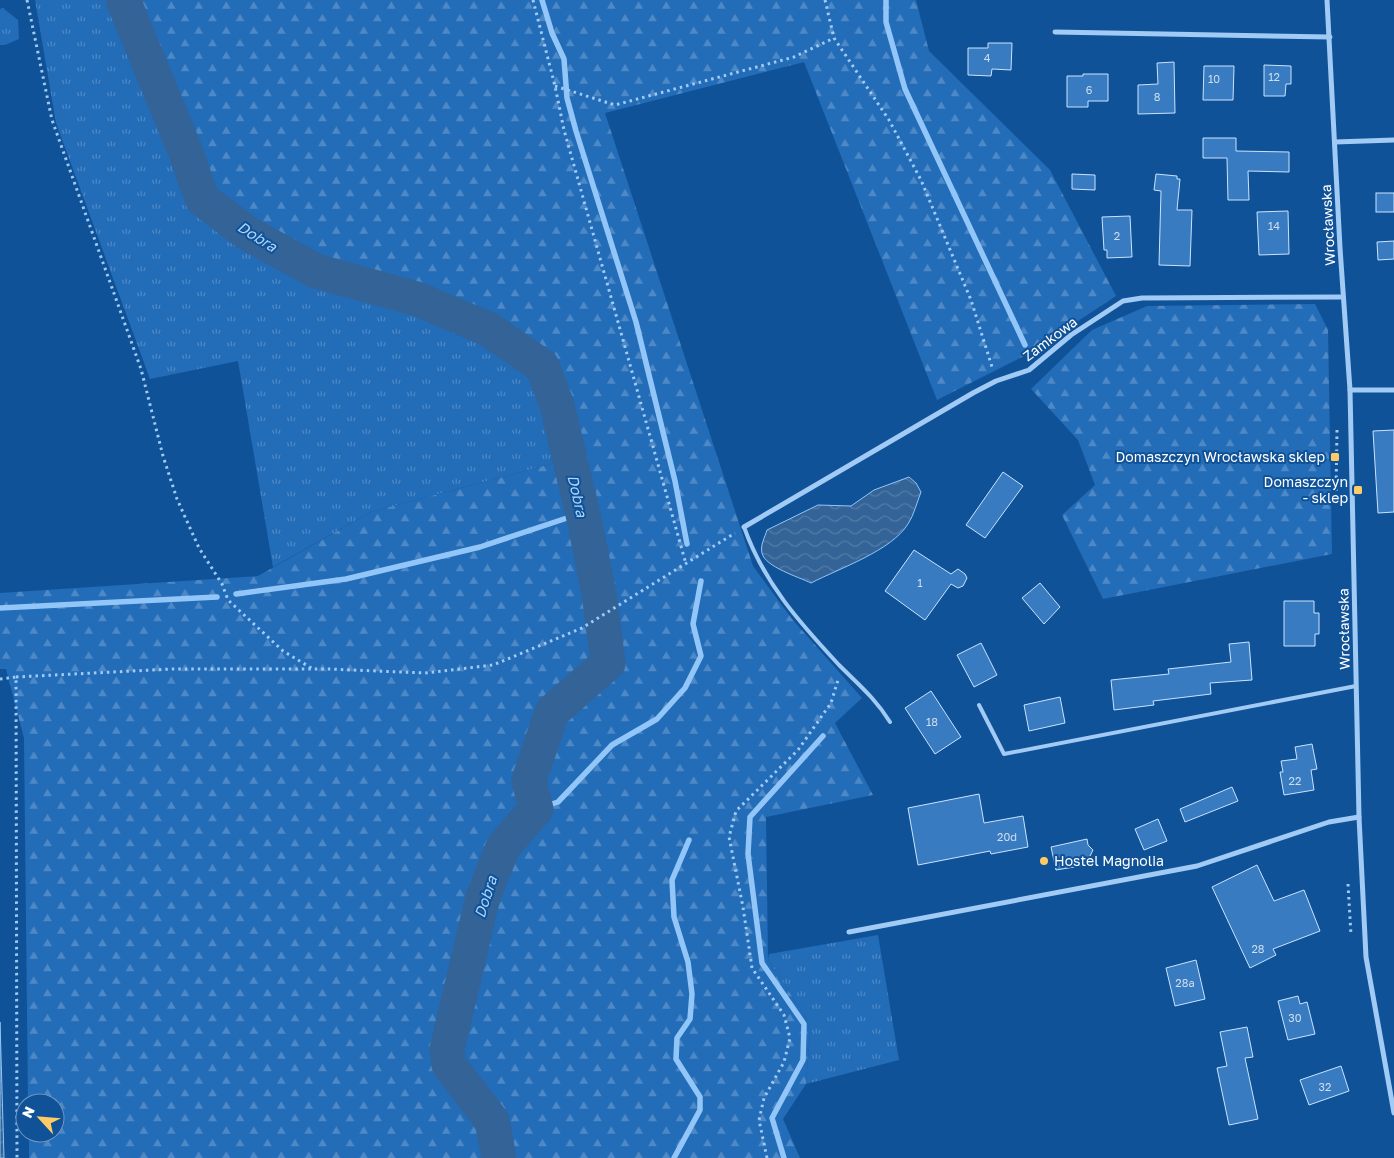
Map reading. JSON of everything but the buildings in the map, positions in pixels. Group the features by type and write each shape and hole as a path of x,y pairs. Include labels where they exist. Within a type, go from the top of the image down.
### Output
{"street":[{"name":"Wrocławska","path":"1327,0 1343,297 1350,390 1359,817 1366,957 1394,1113"},
{"path":"1055,32 1330,37"},
{"path":"1335,142 1394,140"},
{"name":"Zamkowa","path":"744,527 910,428 996,381 1029,370 1071,336 1123,302 1142,298 1343,297"},
{"path":"1350,390 1394,390"},
{"path":"849,932 1197,866 1329,822 1359,817"}],"lane":[{"path":"744,527 755,557 778,594 806,629 842,668 877,701 890,722"},
{"path":"979,705 1004,754 1356,686"}],"path":[{"path":"27,0 52,120 142,369 163,456 177,499 199,548 222,584 228,600 283,651 313,670"},
{"path":"533,0 557,86 564,130 686,564"},
{"path":"825,0 834,38 889,120 921,180 971,300 996,381"},
{"path":"557,86 615,106 794,57 834,38"},
{"path":"1338,421 1336,490 1341,509"},
{"path":"0,679 16,676 171,669 425,673 494,665 582,628 744,527"},
{"path":"766,1158 759,1120 764,1098 784,1062 790,1038 784,1015 752,968 743,907 729,837 736,812 798,750 831,703 842,668"},
{"path":"16,676 17,1158"},
{"path":"1348,877 1352,945"}],"green space":[{"path":"35,0 112,0 187,168 198,210 233,236 313,277 411,303 461,324 517,361 543,384 566,460 371,512 273,567 238,361 150,379 56,123"},
{"path":"134,0 916,0 929,51 1050,170 1116,296 1028,354 937,400 804,62 605,113 753,566 792,619 862,698 835,723 873,795 766,817 768,959 806,1018 810,1032 806,1084 783,1119 800,1158 29,1158 29,1143 65,1143 65,1093 28,1093 24,738 6,669 0,669 0,593 258,576 371,512 577,457 564,402 548,365 525,347 487,324 419,294 314,266 255,230 209,197"},
{"path":"3,8 18,20 19,39 5,45 0,45 0,9"},
{"path":"1315,304 1328,330 1332,554 1103,599 1062,515 1095,485 1078,440 1031,389 1092,330 1147,306"},
{"path":"878,935 899,1060 806,1084 810,1032 806,1018 768,959 769,954"}],"water":[{"path":"909,477 916,483 921,492 912,517 900,534 877,551 811,583 791,575 769,563 764,558 762,547 767,530 818,505 851,506 874,490"},
{"path":"0,1022 4,1158 0,1158"}],"waterway":[{"name":"Dobra","path":"123,0 185,150 202,199 247,233 316,271 417,299 488,329 542,366 557,405 585,523 600,600 608,663 552,712 529,780 536,809 503,847 483,897 447,1049 449,1065 492,1121 499,1158"},
{"path":"542,0 552,33 564,59 567,98 576,131 636,322 675,481 687,544"},
{"path":"886,0 886,22 905,89 1025,345"},
{"path":"236,594 346,579 480,547 582,513"},
{"path":"536,809 558,802 612,745 657,719 685,688 701,656 693,624 701,581"},
{"path":"0,608 217,597"},
{"path":"784,1158 772,1118 803,1060 804,1024 762,963 748,854 750,817 823,736"},
{"path":"674,1158 700,1110 700,1097 676,1059 677,1038 690,1019 692,994 688,962 674,917 672,880 689,840"}],"place":[{"name":"Domaszczyn Wrocławska sklep","path":"1335,457"},
{"name":"Domaszczyn - sklep","path":"1358,490"},
{"name":"Hostel Magnolia","path":"1044,861"}]}
